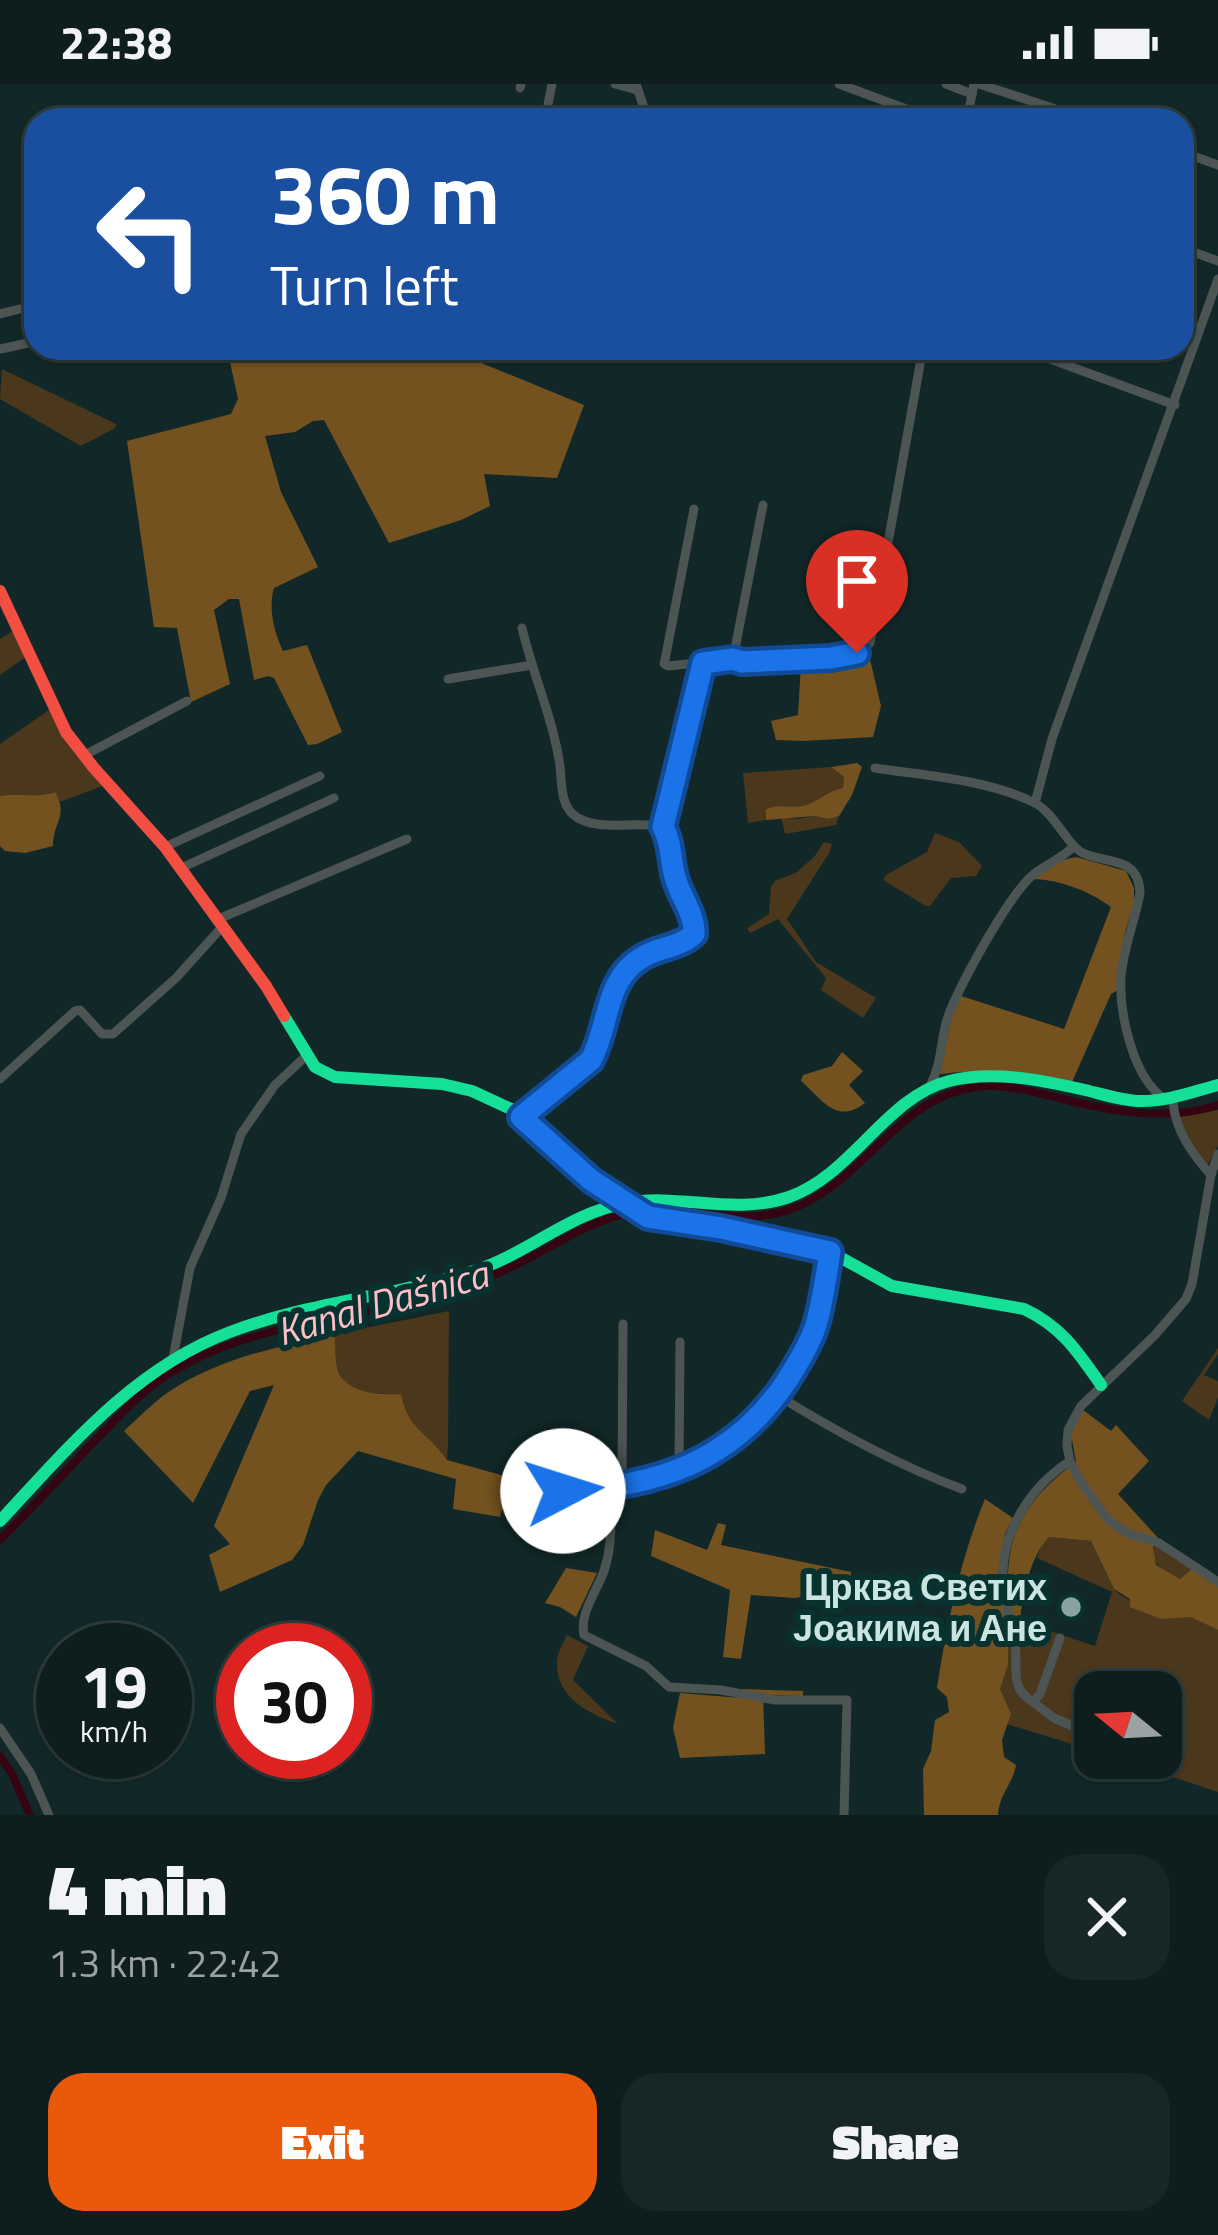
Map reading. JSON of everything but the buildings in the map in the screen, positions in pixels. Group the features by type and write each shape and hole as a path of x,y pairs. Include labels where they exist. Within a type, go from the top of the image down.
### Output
{"street":[{"path":"615,84 636,87"},
{"path":"838,84 903,108"},
{"path":"946,84 975,87 1048,108"},
{"path":"1194,347 1218,280"},
{"path":"0,336 0,350"},
{"path":"694,509 664,664 857,653 870,643 920,360"},
{"path":"1052,360 1174,405"},
{"path":"1035,803 1052,740 1189,360"},
{"path":"733,659 764,505"},
{"path":"0,591 59,719 83,756 165,848 278,1005 315,1066 335,1078 457,1086 499,1102 591,1180 648,1217 830,1252 892,1286 997,1304 1044,1318 1076,1347 1101,1385"},
{"path":"521,1117 591,1060 610,997 627,970 694,934 663,827 586,820 570,810 522,628"},
{"path":"663,827 703,663"},
{"path":"448,679 532,665"},
{"path":"83,756 187,701"},
{"path":"875,768 980,786 1035,803 1054,819 1073,848 1128,867 1141,886 1121,979 1132,1047 1139,1068 1154,1092 1170,1100 1175,1120 1211,1175"},
{"path":"165,848 320,776"},
{"path":"179,869 334,798"},
{"path":"0,1079 75,1011 84,1013 102,1034 113,1034 176,978 219,923 407,839"},
{"path":"0,1521 130,1388 173,1358 230,1332 269,1319 426,1286 490,1266 600,1210 627,1204 747,1207 790,1198 828,1176 931,1084 947,1018 1002,916 1034,874 1073,848"},
{"path":"173,1358 190,1268 221,1198 241,1134 275,1085 306,1055"},
{"path":"931,1084 986,1075 1147,1102 1218,1085"},
{"path":"1218,1154 1186,1299 1101,1385 1072,1418 1068,1430 1070,1462 1108,1520 1127,1533 1159,1543 1218,1582"},
{"path":"520,1485 563,1491 619,1487 679,1468 733,1441 749,1428 796,1367 816,1328 830,1252"},
{"path":"622,1324 619,1487 612,1493 612,1545 582,1622 584,1635 646,1666 669,1687 775,1700 847,1700 844,1815"},
{"path":"679,1468 680,1342"},
{"path":"777,1395 893,1459 962,1489"},
{"path":"1070,1462 1056,1470 1023,1509 1008,1540 1004,1594 1020,1694 1074,1727"},
{"path":"1033,1702 1060,1638"},
{"path":"0,1728 31,1774 49,1815"}],"shaded area":[{"path":"230,360 474,360 584,405 557,478 484,474 490,506 389,543 324,420 295,432 265,436 281,492 318,567 274,588 272,604 283,651 307,645 342,732 317,744 308,745 274,678 254,680 239,599 229,599 214,610 230,684 191,702 177,628 154,627 127,441 231,414 238,399"},
{"path":"2,369 116,424 115,428 81,446 0,399"},
{"path":"14,630 27,656 0,675 0,639"},
{"path":"868,651 881,706 873,737 776,740 771,721 798,715 801,663"},
{"path":"49,710 102,786 60,802 54,792 0,796 0,744"},
{"path":"857,763 862,767 839,816 766,820 766,809 806,805 843,788 844,777 831,767"},
{"path":"831,767 844,777 843,788 806,805 766,809 766,820 748,823 743,773"},
{"path":"55,792 61,813 53,846 25,853 5,851 0,846 0,796"},
{"path":"839,816 836,825 785,834 781,817"},
{"path":"935,833 959,842 982,866 976,876 951,878 926,906 883,880 927,852"},
{"path":"824,842 832,844 829,853 787,919 816,962 876,998 863,1018 821,990 826,978 778,919 750,933 747,928 769,914 775,881 797,872"},
{"path":"1076,857 1126,871 1134,888 1134,903 1125,932 1118,990 1111,994 1072,1082 1006,1072 940,1074 952,1014 961,996 1064,1029 1111,907 1074,887 1033,879"},
{"path":"842,1052 863,1071 849,1085 865,1103 846,1112 830,1107 801,1081 803,1075 832,1066"},
{"path":"1218,1110 1218,1146 1208,1164 1194,1149 1178,1117"},
{"path":"449,1311 447,1460 414,1424 401,1394 377,1394 346,1383 336,1362 335,1334"},
{"path":"335,1334 341,1377 361,1390 401,1394 414,1424 447,1460 519,1480 518,1487 560,1493 561,1484 603,1484 604,1523 502,1509 500,1517 453,1509 456,1479 358,1451 326,1485 303,1545 292,1560 220,1592 209,1555 230,1544 214,1526 274,1385 250,1391 193,1503 124,1431 167,1393 206,1371 269,1349"},
{"path":"1218,1348 1204,1375 1218,1381 1218,1398 1209,1420 1182,1401"},
{"path":"1083,1410 1111,1431 1116,1425 1149,1461 1118,1494 1159,1539 1153,1547 1156,1565 1180,1579 1192,1569 1218,1585 1218,1630 1191,1617 1161,1619 1130,1607 1130,1599 1114,1589 1091,1541 1049,1537 1032,1565 1020,1621 1015,1625 1008,1575 1016,1533 1038,1495 1076,1462 1071,1434"},
{"path":"985,1499 1013,1518 1005,1534 998,1576 1008,1638 1008,1665 1000,1689 1011,1714 1002,1740 1004,1757 1016,1765 998,1815 924,1815 923,1769 935,1720 949,1712 947,1697 937,1688 945,1640 961,1568"},
{"path":"718,1523 726,1525 721,1545 851,1572 850,1588 795,1598 751,1595 741,1659 723,1657 730,1590 651,1556 655,1530 707,1550"},
{"path":"1044,1540 1091,1541 1119,1594 1161,1619 1191,1616 1218,1630 1218,1792 1179,1779 1182,1671 1074,1671 1074,1745 1007,1724 1010,1714 1000,1689 1008,1665 1008,1638 1020,1621 1095,1646 1112,1592 1037,1558"},
{"path":"1155,1544 1192,1569 1180,1579 1163,1570 1154,1557"},
{"path":"566,1568 597,1573 576,1617 545,1603"},
{"path":"567,1635 588,1646 573,1680 618,1724 586,1710 562,1686 557,1661"},
{"path":"743,1689 803,1691 803,1696 763,1695 765,1754 680,1758 673,1728 680,1693 741,1698"}],"waterway":[{"name":"Kanal Dašnica","path":"0,1540 141,1395 193,1360 229,1345 465,1286 592,1225 628,1213 743,1217 782,1212 834,1185 922,1108 976,1087 1010,1088 1142,1113 1180,1113 1218,1105"},
{"path":"0,1756 30,1815"}],"traffic: fast":[{"path":"284,1016 315,1067 335,1077 442,1084 472,1091 511,1109 591,1180 648,1217 816,1248 892,1286 1024,1309 1059,1332 1101,1385"},
{"path":"0,1521 133,1388 195,1347 230,1332 477,1270 569,1224 626,1203 748,1205 789,1197 832,1172 906,1103 949,1081 1017,1078 1138,1101 1218,1085"}],"traffic: jam":[{"path":"0,591 66,732 165,847 284,1016"}],"place":[{"name":"Црква Светих Јоакима и Ане","path":"1071,1607"}],"route":[{"path":"563,1491 617,1488 655,1478 733,1441 777,1395 816,1328 830,1252 648,1217 591,1180 521,1117 591,1060 610,997 627,970 694,934 663,827 703,663 857,653"}]}
